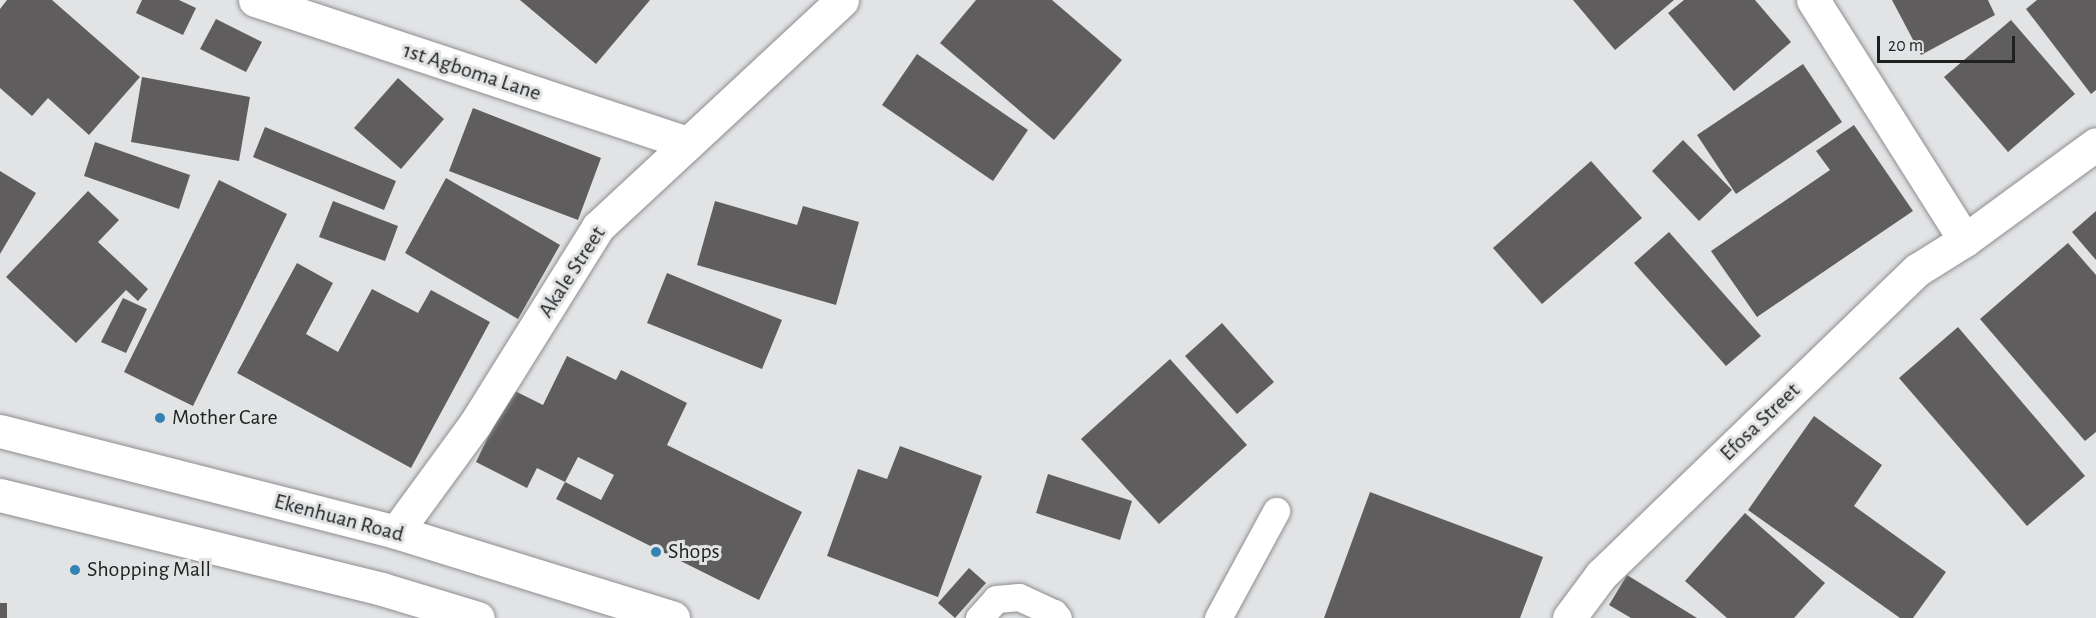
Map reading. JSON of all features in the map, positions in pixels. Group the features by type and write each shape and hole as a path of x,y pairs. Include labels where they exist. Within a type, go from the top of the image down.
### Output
{"street":[{"name":"1st Agboma Lane","path":"255,0 688,143"},
{"name":"Akale Street","path":"396,532 475,424 598,227 842,0"},
{"path":"1813,0 1965,240"},
{"name":"Efosa Street","path":"1569,618 1601,575 1917,270 1965,240 2096,144"},
{"name":"Ekenhuan Road","path":"0,431 396,532 673,618"},
{"path":"0,495 382,589 478,618"}],"lane":[{"path":"1218,618 1276,511"},
{"path":"979,618 996,599 1019,597 1054,613 1058,618"}],"building":[{"path":"7,0 52,0 140,77 89,135 48,98 32,116 0,88 0,9"},
{"path":"142,0 179,0 196,8 183,35 136,13"},
{"path":"520,0 650,0 596,64"},
{"path":"976,0 1052,0 1122,60 1054,140 940,43"},
{"path":"1573,0 1674,0 1615,50"},
{"path":"1684,0 1755,0 1791,42 1734,91 1668,13"},
{"path":"1892,0 1988,0 1995,15 1921,55"},
{"path":"2037,0 2096,0 2096,90 2091,94 2026,9"},
{"path":"216,19 262,42 246,72 200,49"},
{"path":"2011,20 2075,94 2008,152 1944,77"},
{"path":"917,54 1028,130 993,181 882,105"},
{"path":"1803,64 1842,122 1736,194 1697,135"},
{"path":"142,77 250,97 239,161 131,142"},
{"path":"398,78 444,119 401,169 354,128"},
{"path":"473,108 601,158 578,220 449,171"},
{"path":"1854,125 1913,211 1757,317 1711,251 1830,170 1816,151"},
{"path":"265,127 396,181 384,210 253,157"},
{"path":"1683,140 1732,190 1699,221 1652,171"},
{"path":"95,142 190,175 179,209 84,176"},
{"path":"1591,161 1642,218 1542,304 1493,248"},
{"path":"0,171 36,193 0,254"},
{"path":"446,178 560,245 518,319 405,253"},
{"path":"219,180 287,214 193,406 124,372"},
{"path":"88,191 119,220 98,242 148,289 138,301 126,290 76,343 6,277"},
{"path":"333,201 398,226 385,261 319,237"},
{"path":"715,201 797,225 803,206 859,222 836,305 697,265"},
{"path":"2096,211 2096,260 2072,232"},
{"path":"1669,232 1761,336 1726,366 1634,263"},
{"path":"2068,243 2096,275 2096,432 2085,441 1980,319"},
{"path":"297,263 333,283 306,334 338,352 372,289 418,313 431,290 490,322 411,468 237,373"},
{"path":"667,273 782,320 762,369 647,323"},
{"path":"123,298 147,309 126,353 101,342"},
{"path":"1222,323 1274,382 1237,414 1185,356"},
{"path":"1958,327 2085,476 2027,526 1899,378"},
{"path":"567,356 616,380 621,370 687,403 667,445 802,512 759,600 556,499 565,482 537,468 527,488 476,462 511,389 543,405","holes":["578,457 614,475 601,500 565,482"]},
{"path":"1170,359 1247,445 1159,524 1081,439"},
{"path":"1814,416 1882,465 1854,506 1946,572 1913,618 1900,618 1748,510"},
{"path":"900,446 982,476 938,597 827,556 858,469 887,479"},
{"path":"1048,474 1132,501 1120,540 1036,513"},
{"path":"1370,492 1543,557 1520,618 1324,618"},
{"path":"1745,513 1825,583 1794,618 1727,618 1685,581"},
{"path":"969,568 986,583 955,618 938,603"},
{"path":"1627,575 1697,618 1631,618 1609,605"},
{"path":"0,603 7,603 7,618 0,618"}],"place":[{"name":"Mother Care","path":"160,418"},
{"name":"Shops","path":"656,552"},
{"name":"Shopping Mall","path":"75,570"}]}
